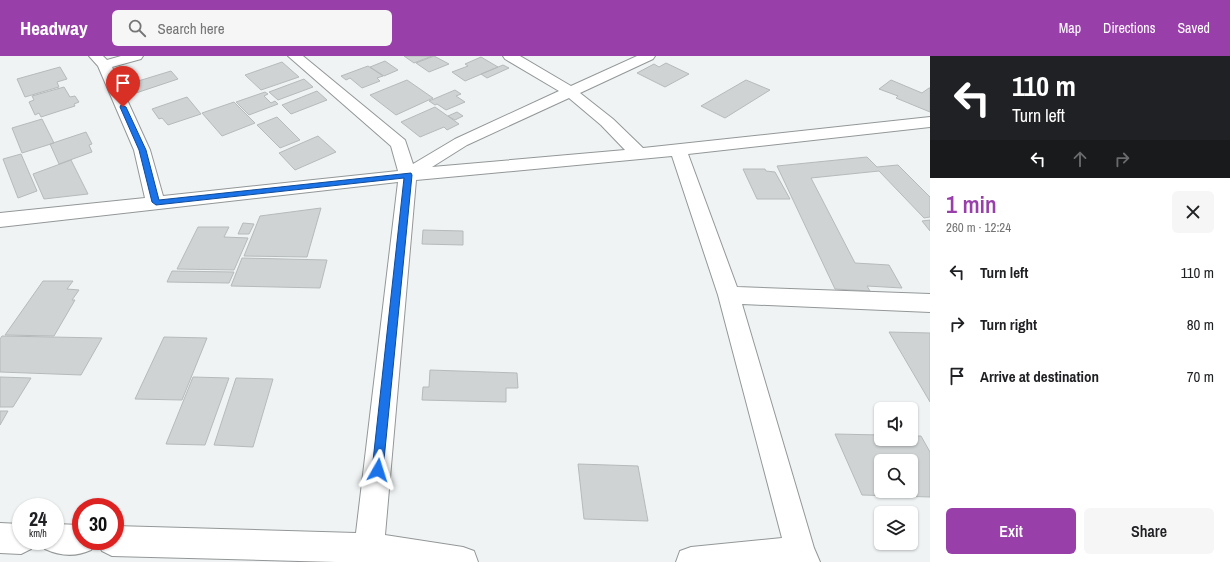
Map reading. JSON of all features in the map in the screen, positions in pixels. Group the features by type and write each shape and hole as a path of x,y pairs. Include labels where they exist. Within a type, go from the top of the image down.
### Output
{"street":[{"path":"136,56 100,61 142,150 156,202"},
{"path":"295,56 399,144 408,175 369,555"},
{"path":"510,56 569,91 607,122 638,153"},
{"path":"408,175 461,142 569,91 648,56"},
{"path":"0,220 408,175 927,126"},
{"path":"678,150 729,295 802,556 691,562"},
{"path":"729,295 930,303"},
{"path":"0,538 12,539"},
{"path":"124,542 369,555 463,562"}],"building":[{"path":"404,56 432,56 414,63"},
{"path":"434,56 449,64 429,72 416,63"},
{"path":"481,57 498,67 465,81 452,72 468,66 465,64"},
{"path":"385,61 398,70 384,76 370,67"},
{"path":"282,62 299,77 261,90 245,75"},
{"path":"666,63 689,74 665,87 637,73 654,64 659,67"},
{"path":"503,65 509,68 487,78 481,74"},
{"path":"368,66 383,76 377,78 380,81 362,88 350,78 346,80 341,76"},
{"path":"60,67 67,79 57,82 59,87 25,97 17,79"},
{"path":"171,71 178,79 136,93 133,89 138,87 135,82"},
{"path":"304,79 313,87 278,100 269,92"},
{"path":"407,80 433,98 396,115 370,95"},
{"path":"746,80 770,90 725,118 701,106"},
{"path":"891,80 922,93 930,88 930,112 896,98 898,96 879,89"},
{"path":"64,87 70,97 75,96 79,102 74,104 75,106 41,117 39,113 35,115 29,102 34,100 32,96"},
{"path":"455,90 461,94 456,96 465,102 446,110 429,101"},
{"path":"317,91 327,100 291,114 282,105"},
{"path":"265,92 268,94 264,96 271,103 275,101 278,104 249,115 236,102"},
{"path":"187,97 201,114 168,125 162,118 159,119 152,109"},
{"path":"234,102 255,123 222,136 202,113"},
{"path":"435,107 459,124 447,130 444,127 420,137 401,122"},
{"path":"457,112 463,116 455,120 448,116"},
{"path":"277,117 300,140 280,148 257,125"},
{"path":"42,119 54,143 22,153 12,128"},
{"path":"86,132 92,144 89,145 92,152 59,164 50,144"},
{"path":"318,136 336,152 295,170 279,153"},
{"path":"21,154 37,191 18,198 3,159"},
{"path":"867,157 877,167 898,165 930,197 930,217 924,218 879,171 811,178 855,263 889,265 902,288 867,286 870,291 835,289 777,166"},
{"path":"71,160 88,194 44,199 33,174"},
{"path":"743,169 765,169 766,171 775,172 790,199 757,199"},
{"path":"321,208 307,257 244,256 260,216"},
{"path":"930,220 930,231 922,221"},
{"path":"243,223 254,224 249,234 238,234"},
{"path":"198,227 229,227 224,237 248,238 234,270 177,269"},
{"path":"423,230 463,231 463,245 422,244"},
{"path":"242,258 327,260 320,288 231,286"},
{"path":"172,271 234,272 229,283 167,282"},
{"path":"43,281 73,281 67,289 79,290 72,300 75,300 54,336 5,335"},
{"path":"889,332 930,333 930,402"},
{"path":"2,336 102,338 81,375 0,372 0,339"},
{"path":"164,337 207,338 182,400 135,399"},
{"path":"430,370 517,373 518,388 506,388 506,402 422,400 423,387 429,387"},
{"path":"0,377 31,378 13,407 0,407"},
{"path":"193,377 229,378 205,445 166,444"},
{"path":"236,378 273,379 253,447 214,445"},
{"path":"0,411 8,411 0,425"},
{"path":"835,434 874,435 874,446 918,446 918,436 921,436 930,452 930,497 918,497 918,454 874,454 874,495 862,495"},
{"path":"578,464 638,466 648,521 584,519"}],"route":[{"path":"123,107 142,150 156,202 408,175 378,470"}]}
